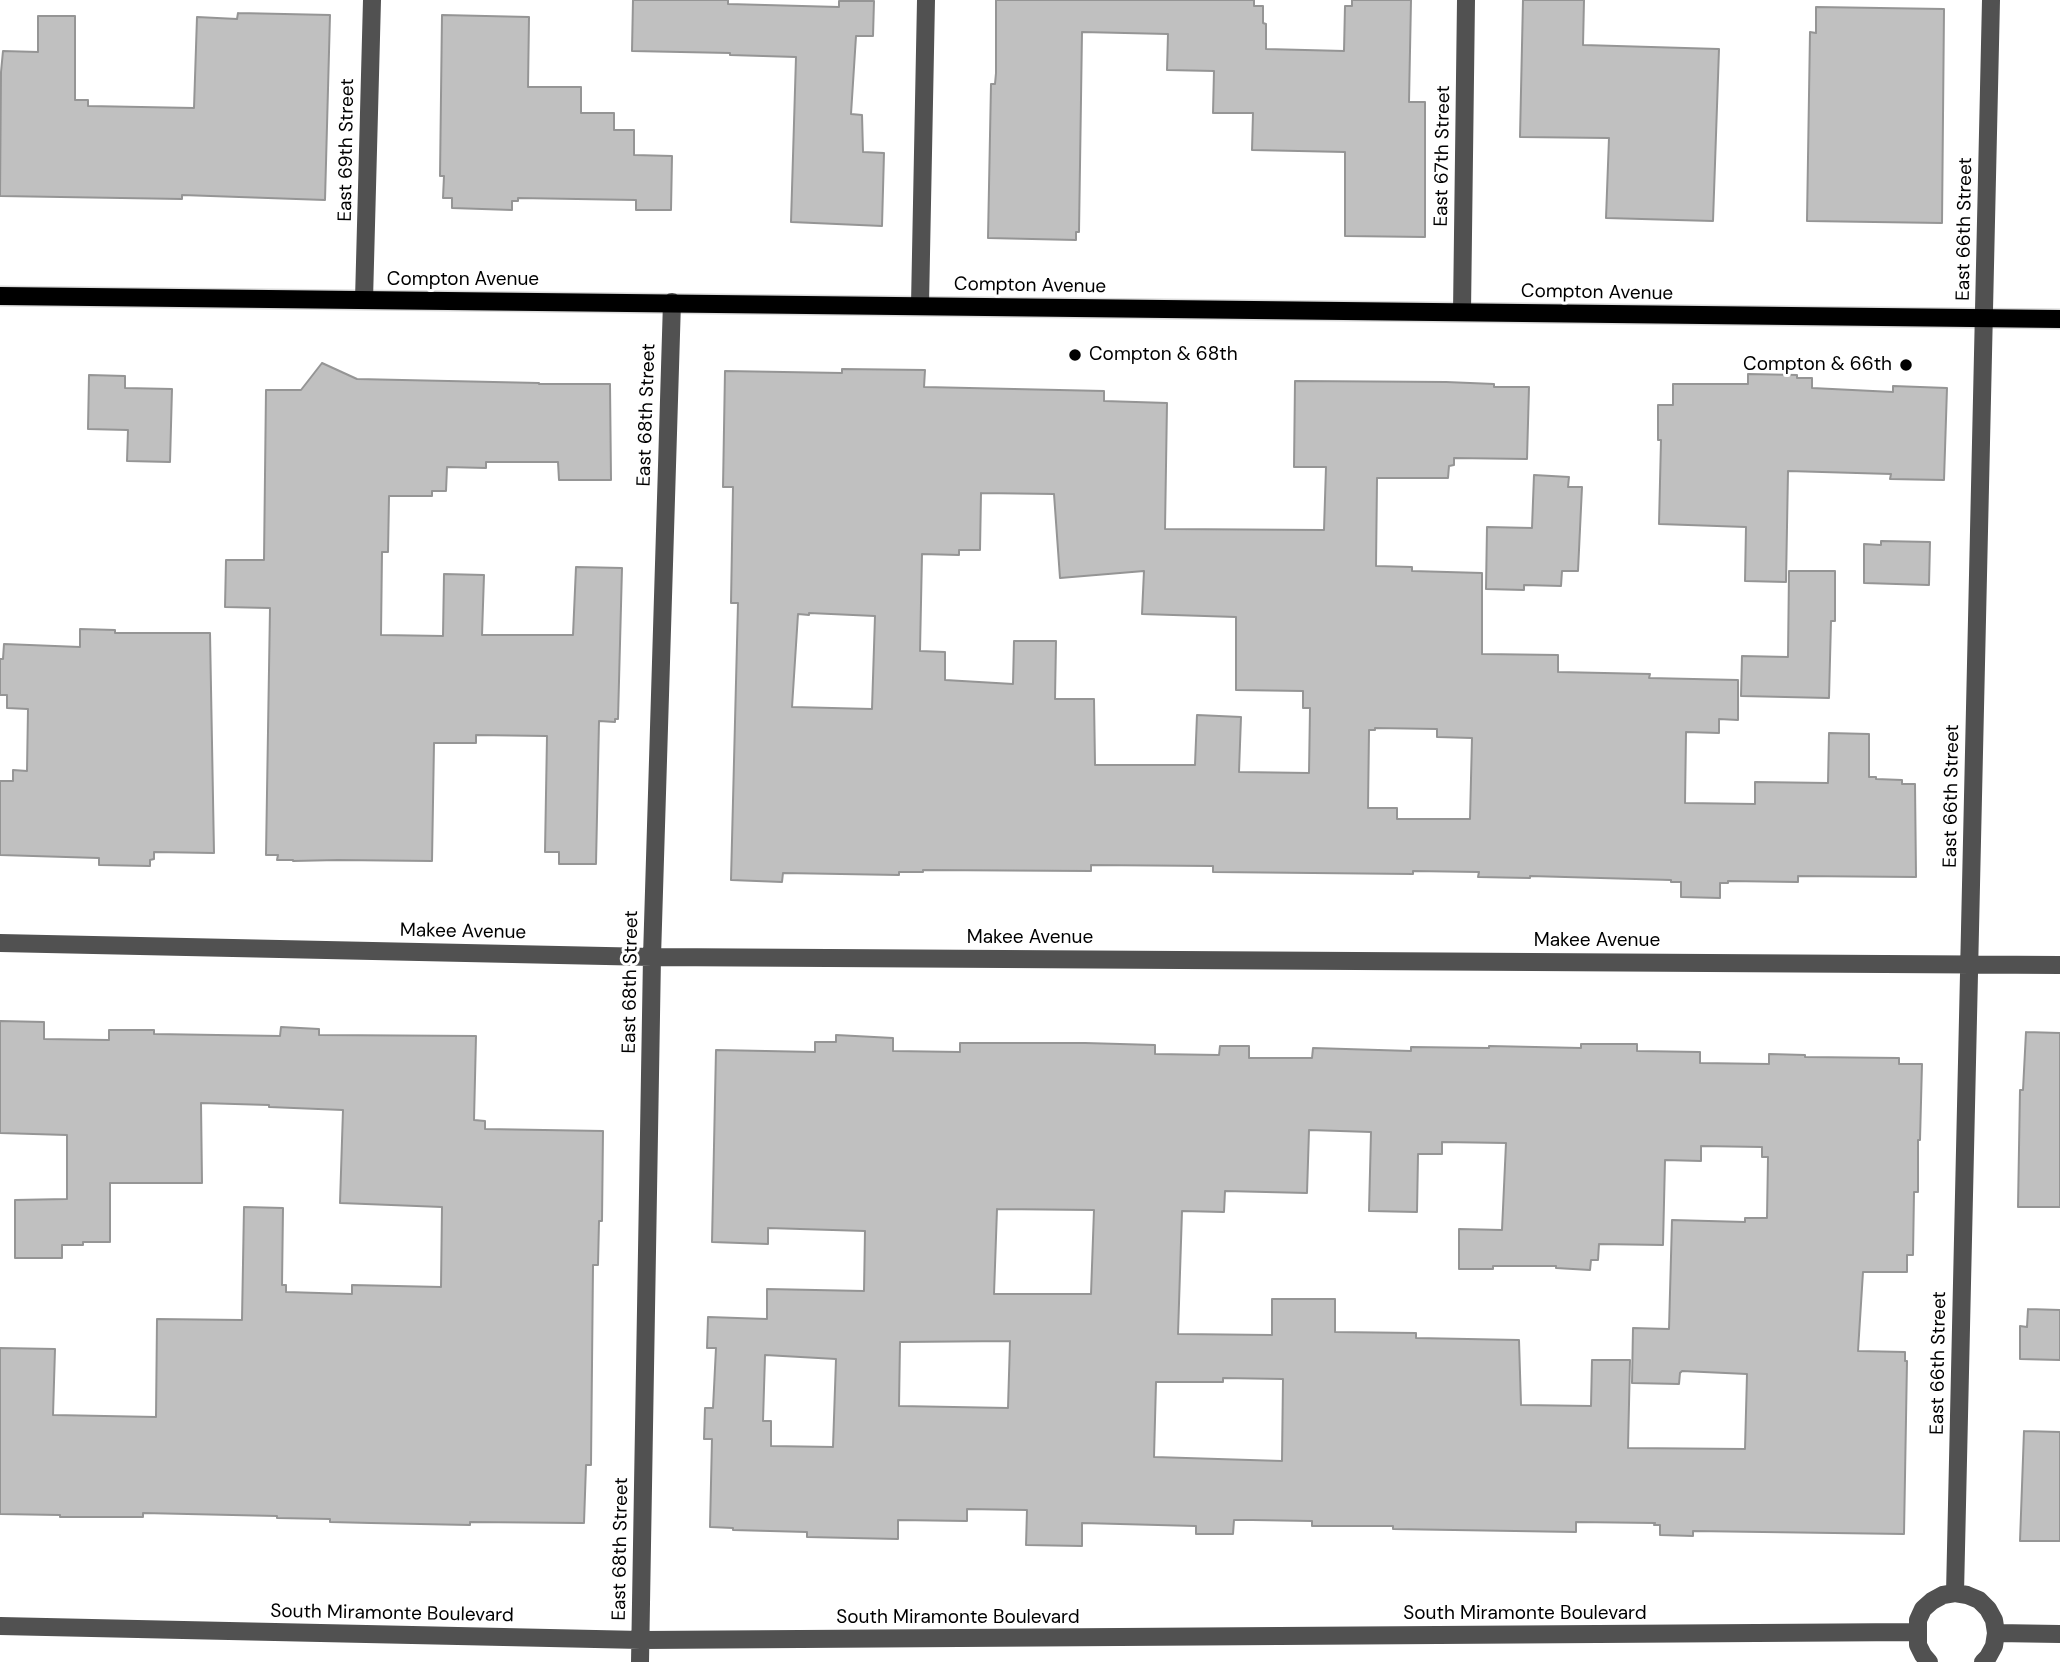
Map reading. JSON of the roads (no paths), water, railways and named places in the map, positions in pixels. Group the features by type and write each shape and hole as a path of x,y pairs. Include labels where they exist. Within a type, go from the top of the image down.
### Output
{"main road":[{"name":"Compton Avenue","path":"0,296 2060,319"}],"street":[{"name":"East 69th Street","path":"365,300 372,0"},
{"path":"920,305 926,0"},
{"name":"East 67th Street","path":"1462,312 1466,0"},
{"name":"East 66th Street","path":"1955,1593 1992,0"},
{"name":"East 68th Street","path":"640,1662 652,957 672,302"},
{"name":"Makee Avenue","path":"0,943 652,957 2060,965"},
{"path":"1929,1662 1918,1644 1918,1620 1923,1609 1932,1601 1955,1593 1979,1600 1994,1620 1994,1646 1983,1662"},
{"name":"South Miramonte Boulevard","path":"0,1626 640,1640 1916,1632"},
{"path":"1996,1633 2060,1634"}],"place":[{"name":"Compton & 68th","path":"1075,355"},
{"name":"Compton & 66th","path":"1906,365"}]}
